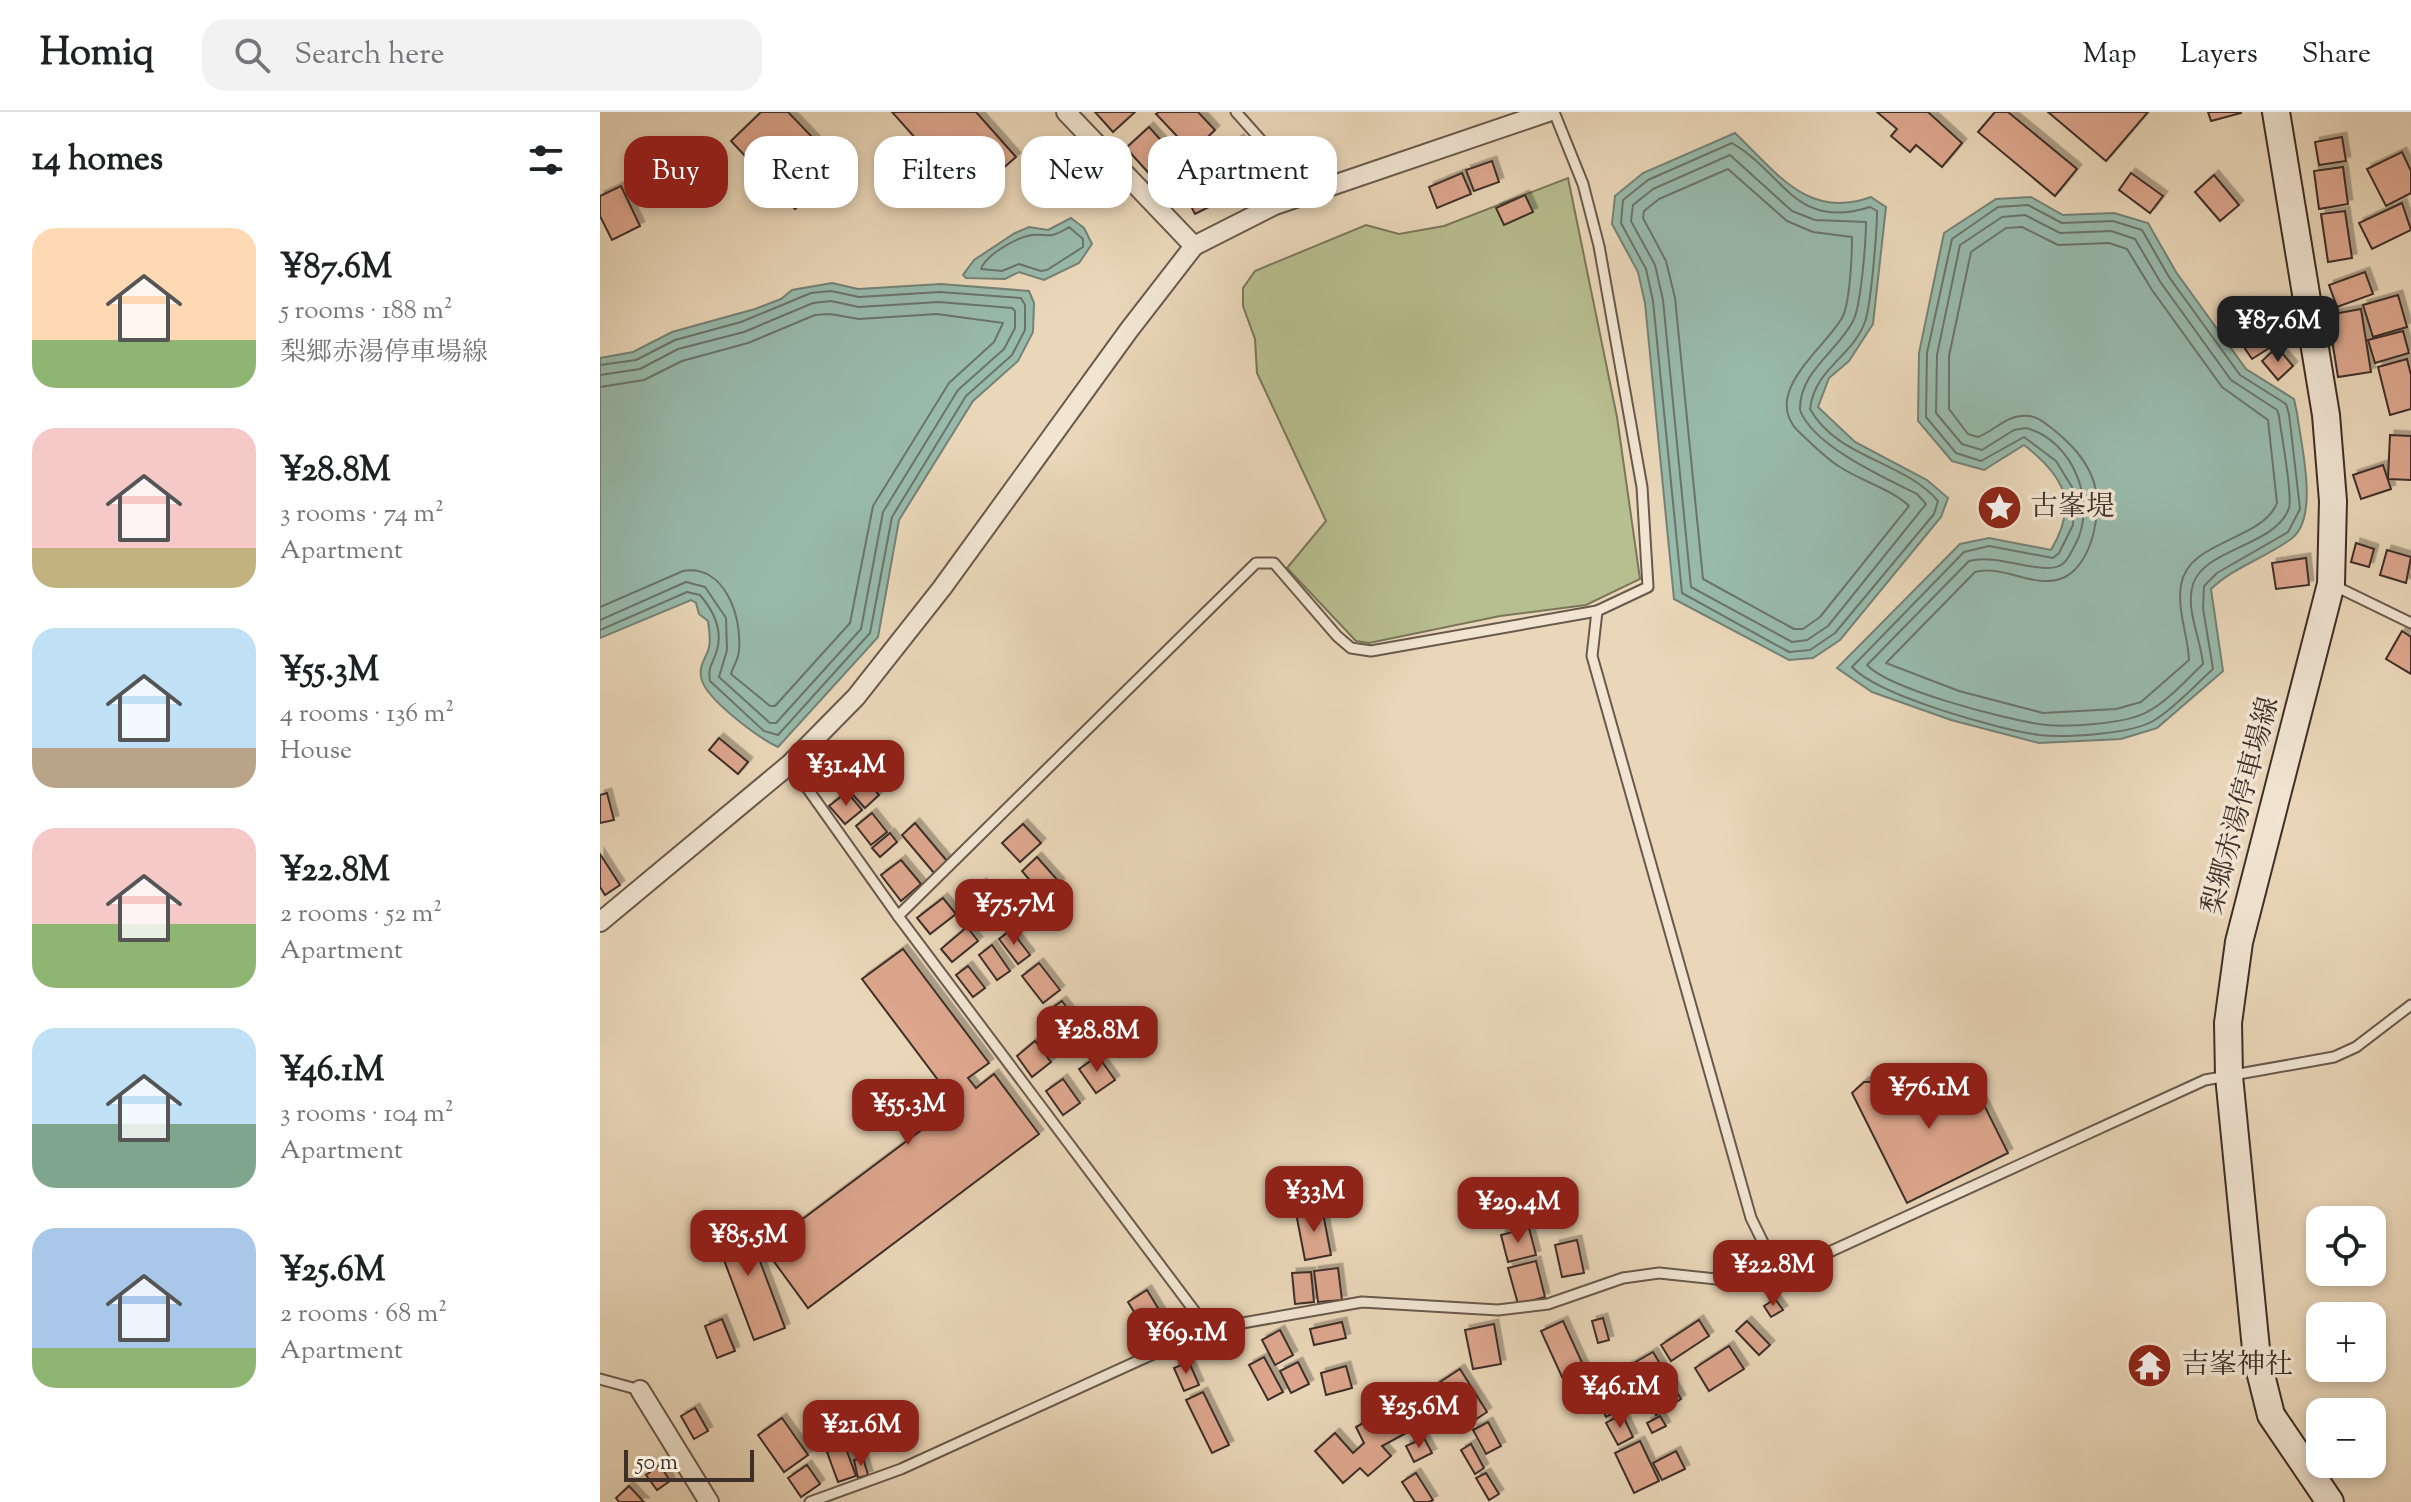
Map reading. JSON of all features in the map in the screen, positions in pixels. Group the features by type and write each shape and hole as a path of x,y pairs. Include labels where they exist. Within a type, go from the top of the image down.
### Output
{"main road":[{"name":"梨郷赤湯停車場線","path":"2276,112 2326,415 2333,501 2331,584 2239,942 2228,1023 2229,1076 2257,1359 2271,1415 2330,1502"}],"street":[{"path":"1066,112 1194,246"},
{"path":"1337,184 1548,112"},
{"path":"600,922 790,764 856,697 901,641 1194,246 1268,208"},
{"path":"640,1390 709,1502"}],"lane":[{"path":"1236,112 1257,136"},
{"path":"898,916 1256,563 1274,563 1337,636 1351,648 1371,651 1597,611 1648,587 1646,526 1599,246 1583,184 1554,112"},
{"path":"2331,584 2411,623"},
{"path":"1597,611 1592,656 1751,1218 1779,1275"},
{"path":"790,764 898,916 1208,1329"},
{"path":"810,1502 901,1469 1208,1329 1362,1302 1498,1310 1548,1304 1623,1278 1659,1273 1745,1282 1779,1275 2205,1080 2334,1057 2356,1047 2411,1005"},
{"path":"600,1379 640,1390"}],"green space":[{"path":"1568,178 1617,417 1640,579 1586,605 1500,616 1369,643 1356,641 1287,568 1326,521 1257,373 1255,339 1243,306 1243,288 1255,271 1366,225 1399,234 1444,226"}],"water":[{"path":"1735,133 1780,177 1811,197 1829,202 1849,202 1871,197 1886,207 1873,324 1849,361 1829,378 1818,407 1855,442 1927,480 1948,498 1941,517 1840,640 1813,658 1789,660 1674,599 1645,303 1638,272 1612,224 1615,196 1643,173"},
{"path":"2031,197 2063,215 2114,213 2148,223 2176,272 2246,369 2294,399 2305,461 2307,498 2300,529 2291,539 2211,589 2223,671 2157,728 2121,739 2039,743 1951,720 1872,692 1837,668 1960,544 1989,538 2051,550 2060,533 2064,518 2063,492 2058,479 2038,456 2024,445 1984,470 1952,461 1918,421 1919,353 1944,233 1996,199"},
{"path":"1071,218 1084,228 1092,244 1079,263 1044,280 1019,272 1005,279 966,278 963,275 974,260 1015,233 1029,227 1048,230"},
{"path":"832,283 858,289 941,284 1029,291 1034,303 1033,332 1018,361 973,401 899,520 878,637 778,747 733,716 704,685 701,668 710,634 708,621 699,614 696,603 691,600 600,638 600,358 633,352 672,332 755,309 781,299 792,290"}],"building":[{"path":"761,112 788,112 811,136 744,136 744,155 731,141"},
{"path":"892,112 976,112 997,136 913,136"},
{"path":"1095,112 1135,112 1113,132"},
{"path":"1198,112 1215,130 1209,136 1177,136 1156,114"},
{"path":"1877,112 1928,112 1962,143 1942,167 1916,145 1910,152 1891,136 1897,129"},
{"path":"1995,112 2008,112 2077,169 2055,196 1978,132"},
{"path":"2048,112 2148,112 2106,161"},
{"path":"2208,112 2241,112 2241,113 2211,121"},
{"path":"1149,127 1157,136 1148,136 1148,172 1132,155 1132,143"},
{"path":"2342,137 2346,161 2319,165 2315,142"},
{"path":"1005,145 1016,157 1005,167"},
{"path":"2402,152 2411,171 2411,193 2386,206 2367,169"},
{"path":"1492,161 1499,182 1474,191 1466,170"},
{"path":"2343,167 2348,204 2319,209 2314,171"},
{"path":"1462,173 1471,194 1437,208 1429,187"},
{"path":"2131,173 2163,196 2150,213 2119,190"},
{"path":"2214,175 2239,205 2220,221 2195,192"},
{"path":"621,186 624,208 631,208 640,226 612,240 600,216 600,196"},
{"path":"1525,195 1533,212 1504,225 1496,208"},
{"path":"2402,203 2411,230 2372,249 2359,223"},
{"path":"1192,208 1207,208 1195,214"},
{"path":"2345,211 2352,258 2328,262 2321,214"},
{"path":"2365,272 2373,294 2337,307 2329,285"},
{"path":"2398,295 2407,327 2373,337 2363,305"},
{"path":"2361,309 2371,372 2338,377 2328,315"},
{"path":"2252,310 2274,345 2252,359 2229,325"},
{"path":"2403,331 2409,353 2375,363 2368,340"},
{"path":"2277,347 2293,366 2278,380 2262,361"},
{"path":"2407,359 2411,375 2411,409 2390,415 2378,367"},
{"path":"2390,435 2411,436 2411,480 2388,479"},
{"path":"2383,465 2391,489 2361,499 2353,475"},
{"path":"2356,543 2374,549 2369,567 2351,562"},
{"path":"2387,550 2411,557 2406,583 2380,575"},
{"path":"2306,558 2309,585 2276,589 2272,563"},
{"path":"2402,631 2411,637 2411,674 2386,659"},
{"path":"719,738 748,762 738,774 709,750"},
{"path":"861,774 879,795 865,808 846,787"},
{"path":"847,792 862,810 845,824 829,806"},
{"path":"607,793 614,820 600,823 600,795"},
{"path":"872,813 887,832 871,845 856,826"},
{"path":"915,823 947,861 934,873 902,835"},
{"path":"1023,824 1041,843 1020,862 1002,843"},
{"path":"890,833 897,842 880,857 872,848"},
{"path":"600,854 620,885 605,895 600,887"},
{"path":"1037,857 1060,883 1044,897 1022,871"},
{"path":"901,860 921,884 901,901 881,875"},
{"path":"982,883 1005,915 984,930 961,899"},
{"path":"943,898 956,914 930,934 917,918"},
{"path":"967,927 978,941 952,962 941,949"},
{"path":"1011,930 1030,955 1018,964 999,939"},
{"path":"992,945 1010,971 997,980 979,955"},
{"path":"903,949 989,1063 968,1078 976,1088 994,1074 1039,1134 808,1308 764,1248 956,1104 862,979"},
{"path":"1039,963 1060,990 1043,1003 1022,976"},
{"path":"968,966 985,988 973,997 956,975"},
{"path":"1062,1001 1083,1029 1060,1047 1038,1018"},
{"path":"1035,1041 1051,1062 1032,1077 1017,1056"},
{"path":"1098,1056 1115,1080 1096,1093 1079,1069"},
{"path":"1063,1079 1080,1103 1063,1115 1046,1091"},
{"path":"1971,1079 2008,1153 1907,1203 1852,1093 1864,1082"},
{"path":"1322,1208 1331,1255 1305,1260 1296,1213"},
{"path":"743,1216 785,1328 754,1340 712,1228"},
{"path":"1529,1228 1536,1255 1508,1262 1501,1235"},
{"path":"1577,1240 1584,1273 1562,1277 1555,1245"},
{"path":"1536,1261 1545,1297 1518,1304 1508,1268"},
{"path":"1338,1268 1342,1300 1318,1302 1314,1271"},
{"path":"1311,1272 1314,1302 1295,1304 1292,1273"},
{"path":"1147,1290 1172,1331 1153,1343 1128,1302"},
{"path":"1775,1299 1783,1310 1771,1317 1764,1306"},
{"path":"1603,1318 1609,1340 1598,1343 1592,1321"},
{"path":"722,1319 735,1351 717,1358 705,1326"},
{"path":"1699,1320 1709,1336 1671,1361 1661,1345"},
{"path":"1563,1321 1584,1367 1562,1377 1541,1331"},
{"path":"1747,1321 1770,1345 1759,1355 1736,1331"},
{"path":"1342,1322 1346,1338 1314,1345 1310,1329"},
{"path":"1494,1324 1501,1364 1473,1369 1465,1330"},
{"path":"1280,1330 1293,1355 1275,1365 1262,1340"},
{"path":"1729,1346 1744,1369 1709,1391 1695,1368"},
{"path":"1653,1352 1681,1399 1656,1415 1627,1367"},
{"path":"1264,1357 1283,1392 1268,1400 1249,1365"},
{"path":"1189,1362 1199,1385 1184,1391 1174,1368"},
{"path":"1298,1362 1309,1384 1291,1393 1280,1371"},
{"path":"1346,1366 1352,1388 1326,1395 1321,1373"},
{"path":"1460,1369 1487,1412 1461,1429 1434,1386"},
{"path":"1583,1375 1591,1389 1574,1398 1567,1384"},
{"path":"1617,1387 1626,1407 1606,1417 1597,1397"},
{"path":"1203,1392 1229,1445 1212,1453 1186,1400"},
{"path":"1405,1400 1419,1426 1382,1446 1391,1456 1368,1476 1360,1468 1343,1483 1315,1451 1335,1433 1353,1453 1364,1443 1356,1427"},
{"path":"695,1408 708,1431 694,1439 681,1416"},
{"path":"1622,1414 1633,1437 1618,1445 1606,1423"},
{"path":"1660,1416 1666,1426 1652,1433 1647,1423"},
{"path":"782,1418 808,1455 784,1472 758,1435"},
{"path":"1488,1422 1501,1446 1486,1454 1473,1430"},
{"path":"1424,1438 1432,1453 1414,1462 1406,1446"},
{"path":"1640,1441 1659,1481 1634,1493 1615,1453"},
{"path":"1471,1444 1484,1468 1475,1474 1461,1450"},
{"path":"845,1446 856,1476 838,1482 827,1452"},
{"path":"1676,1451 1685,1469 1662,1480 1653,1463"},
{"path":"863,1458 868,1475 858,1478 854,1460"},
{"path":"660,1465 670,1481 657,1490 646,1475"},
{"path":"807,1465 820,1484 801,1497 788,1478"},
{"path":"1416,1473 1433,1500 1415,1502 1402,1482"},
{"path":"1486,1473 1499,1494 1489,1500 1476,1478"},
{"path":"629,1486 644,1502 619,1502 616,1498"}],"place":[{"name":"古峯堤","path":"1999,508"},
{"name":"吉峯神社","path":"2150,1366"}]}
